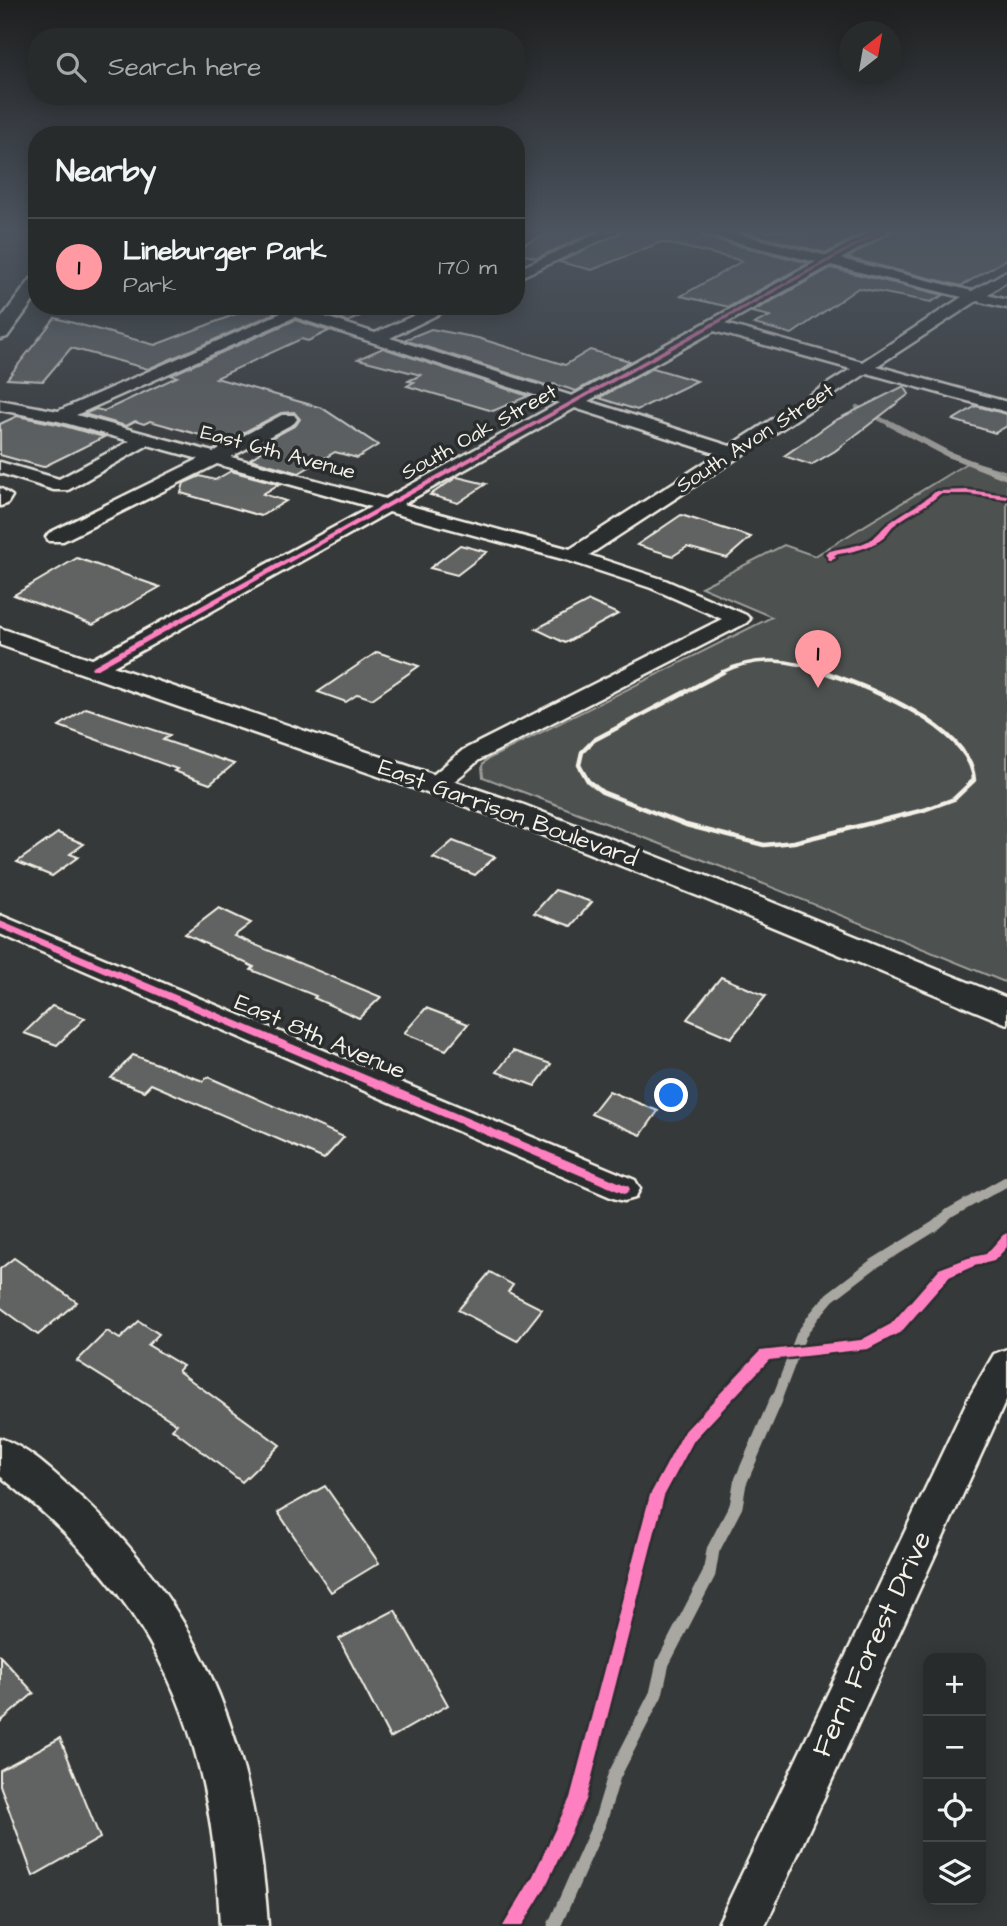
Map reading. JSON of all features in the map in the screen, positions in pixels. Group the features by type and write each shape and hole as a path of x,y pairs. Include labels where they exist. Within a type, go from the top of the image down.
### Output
{"main road":[{"name":"East Garrison Boulevard","path":"0,636 434,784 698,884 1007,1012"}],"street":[{"path":"60,416 275,321"},
{"path":"323,321 733,453"},
{"path":"376,338 415,321"},
{"name":"South Oak Street","path":"95,667 719,321"},
{"name":"South Avon Street","path":"573,556 935,321"},
{"path":"711,325 1007,407"},
{"name":"East 6th Avenue","path":"0,405 60,416 573,556 658,584 739,619 471,755 434,784"},
{"path":"55,537 216,458 288,419"},
{"path":"0,467 61,486 145,439"},
{"path":"0,494 3,496 0,500"},
{"name":"East 8th Avenue","path":"0,924 624,1189"},
{"name":"Fern Forest Drive","path":"741,1926 981,1410 1007,1364"},
{"path":"0,1454 38,1482 103,1546 155,1611 171,1639 194,1690 224,1774 236,1840 244,1926"}],"shaded area":[{"path":"970,461 1007,472 1007,983 727,869 483,777 482,766 486,760 772,617 701,587 784,545 815,556"}],"building":[{"path":"53,321 66,321 155,345 218,321 257,321 148,369 71,348 43,381 7,379"},
{"path":"293,321 329,331 308,341 301,339 216,378 322,408 378,445 357,458 335,452 299,473 250,459 261,452 251,449 296,425 300,419 294,412 281,413 225,442 150,421 144,424 135,421 126,426 84,414 96,409 104,411 177,377 171,375"},
{"path":"760,321 811,321 792,334 754,324"},
{"path":"431,329 478,338 565,365 590,350 630,361 576,391 554,384 549,386 404,340"},
{"path":"383,348 528,396 493,411 407,386 414,382 408,381 421,375 358,359"},
{"path":"653,368 697,381 637,410 599,398"},
{"path":"904,386 909,394 835,451 811,465 784,456 834,421"},
{"path":"976,406 1007,414 1007,426 995,433 953,420"},
{"path":"17,416 104,437 43,467 0,455 0,424"},
{"path":"231,471 279,484 263,494 286,501 261,516 181,493 184,483 200,476 215,480"},
{"path":"457,477 486,484 458,503 430,495"},
{"path":"681,515 751,537 727,558 687,547 673,556 637,545"},
{"path":"460,545 487,552 457,575 430,568"},
{"path":"77,558 160,587 93,625 14,595"},
{"path":"589,601 618,614 565,643 536,629"},
{"path":"377,652 419,666 372,699 358,694 346,702 318,692"},
{"path":"86,708 170,735 163,740 234,764 210,784 174,771 177,769 59,726"},
{"path":"58,833 84,844 70,854 78,857 52,876 17,862"},
{"path":"453,841 495,857 475,875 433,858"},
{"path":"555,890 592,902 571,926 534,913"},
{"path":"219,908 251,923 234,936 381,997 359,1018 314,998 316,996 251,970 254,967 185,934"},
{"path":"721,977 766,996 731,1038 687,1019"},
{"path":"52,1006 85,1018 57,1045 24,1033"},
{"path":"426,1008 468,1024 446,1050 404,1033"},
{"path":"513,1051 551,1064 535,1086 497,1072"},
{"path":"133,1055 203,1081 208,1077 344,1137 324,1159 151,1084 144,1091 111,1078"},
{"path":"609,1091 658,1111 641,1135 591,1114"},
{"path":"14,1258 77,1302 38,1335 0,1307 0,1269"},
{"path":"490,1272 513,1285 508,1292 542,1309 517,1341 458,1310"},
{"path":"139,1321 159,1334 148,1345 183,1366 178,1371 280,1445 242,1482 172,1429 177,1424 77,1361 107,1331 120,1339"},
{"path":"325,1486 379,1563 331,1592 278,1512"},
{"path":"395,1610 448,1705 390,1738 339,1639"},
{"path":"0,1656 34,1693 0,1722"},
{"path":"60,1738 100,1838 33,1876 0,1785 0,1770"}],"waterway":[{"path":"857,407 892,425"},
{"path":"889,423 948,454 1007,477"},
{"path":"776,1401 801,1335 830,1297 872,1265 935,1226 950,1213 1007,1181"},
{"path":"554,1926 600,1822 614,1776 656,1694 663,1663 709,1574 713,1550 736,1506 740,1483 776,1400"}],"railway":[{"path":"720,673 761,661 788,662 829,673"},
{"path":"723,672 594,740 582,752 579,765 588,781 602,792 686,825 764,845 794,842 924,810 954,799 974,780 968,761 955,743 937,726 890,699 824,672"}],"cycle path":[{"path":"95,667 720,321"},
{"path":"832,558 829,553 871,543 889,526 926,503 938,492 968,492 1007,497"},
{"path":"0,924 624,1189"},
{"path":"512,1926 539,1882 578,1800 657,1495 689,1436 765,1355 863,1345 896,1328 944,1273 972,1261 990,1258 1007,1238"}],"place":[{"name":"Lineburger Park","path":"818,688"}]}
